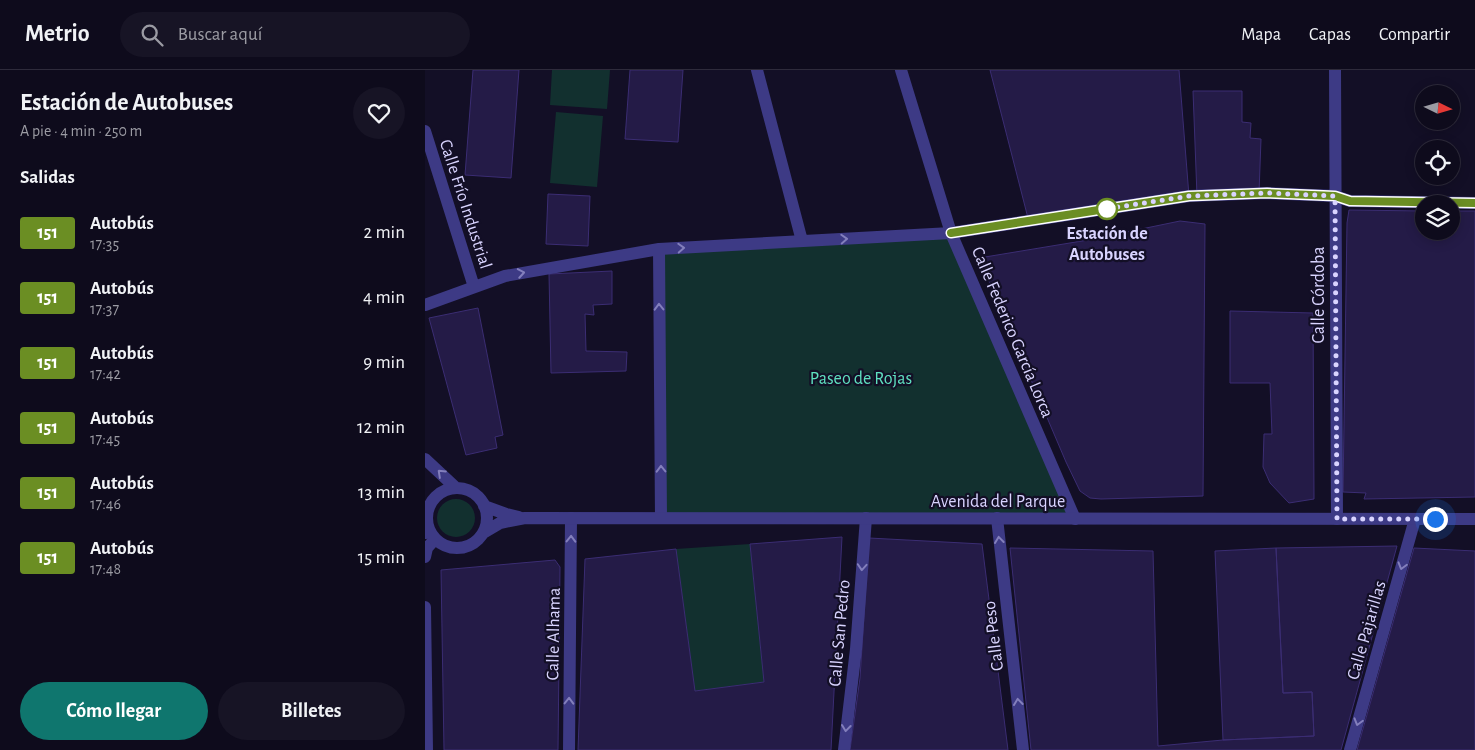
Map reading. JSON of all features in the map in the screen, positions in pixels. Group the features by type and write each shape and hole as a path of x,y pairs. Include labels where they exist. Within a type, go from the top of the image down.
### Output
{"street":[{"path":"757,70 802,241"},
{"name":"Calle Federico García Lorca","path":"901,70 951,233 1075,519"},
{"name":"Calle Córdoba","path":"1335,70 1337,519"},
{"name":"Calle Frío Industrial","path":"425,132 474,287"},
{"path":"425,304 505,276 659,249 951,233 1189,196 1267,193 1335,196 1350,201 1475,203"},
{"path":"659,249 661,518"},
{"path":"425,459 456,488"},
{"path":"425,557 430,534 426,514 432,500 447,490 456,488 473,493 484,506 487,519 483,533"},
{"path":"484,506 522,518"},
{"path":"430,534 449,547 465,547 500,523 522,518"},
{"name":"Avenida del Parque","path":"522,518 1475,519"},
{"name":"Calle Alhama","path":"569,750 571,518"},
{"name":"Calle San Pedro","path":"844,750 856,650 866,518"},
{"name":"Calle Peso","path":"997,518 1023,750"},
{"name":"Calle Pajarillas","path":"1349,750 1415,519"},
{"path":"425,607 425,718 427,750"}],"green space":[{"path":"552,70 610,70 607,109 550,105"},
{"path":"556,112 603,116 597,187 550,183"},
{"name":"Paseo de Rojas","path":"951,233 1075,519 661,518 659,249"},
{"path":"456,499 469,505 475,518 469,531 456,537 443,531 437,518 443,505"},
{"path":"750,544 764,682 695,691 676,549"}],"building":[{"path":"473,70 519,70 511,178 465,175"},
{"path":"630,70 683,70 678,142 625,139"},
{"name":"Estación de Autobuses","path":"990,70 1179,70 1189,196 1029,222"},
{"path":"1193,91 1242,91 1242,122 1251,123 1250,138 1261,139 1259,193 1197,196"},
{"path":"548,194 590,196 588,246 546,244"},
{"path":"1349,210 1415,211 1415,240 1460,240 1460,211 1475,211 1475,497 1364,499 1366,493 1343,492 1347,223"},
{"path":"1180,221 1205,224 1203,496 1090,498 1080,491 1066,462 979,258 1088,240"},
{"path":"612,271 612,304 593,305 594,315 585,314 586,351 627,352 626,371 551,373 549,274"},
{"path":"478,308 503,435 495,437 497,448 466,455 429,318"},
{"path":"1230,311 1313,313 1314,499 1289,503 1270,483 1263,467 1264,434 1272,434 1270,383 1230,383"},
{"path":"842,537 831,750 578,750 585,559 676,549 695,691 764,682 750,544"},
{"path":"869,538 982,544 1008,750 850,750 860,678"},
{"path":"1397,546 1341,750 1031,750 1010,548 1153,551 1158,746 1223,740 1314,736 1312,692 1283,693 1276,548"},
{"path":"1276,548 1283,693 1312,692 1314,736 1223,740 1215,551"},
{"path":"1414,548 1475,551 1475,750 1357,750"},
{"path":"555,560 560,567 558,750 444,750 441,570"}],"bus line":[{"name":"151","path":"951,233 1189,196 1267,193 1335,196 1350,201 1475,203"}],"place":[{"name":"Estación de Autobuses","path":"1107,209"}],"route":[{"path":"1107,209 1099,210 1189,196 1267,193 1335,196 1337,519 1435,519"}]}
